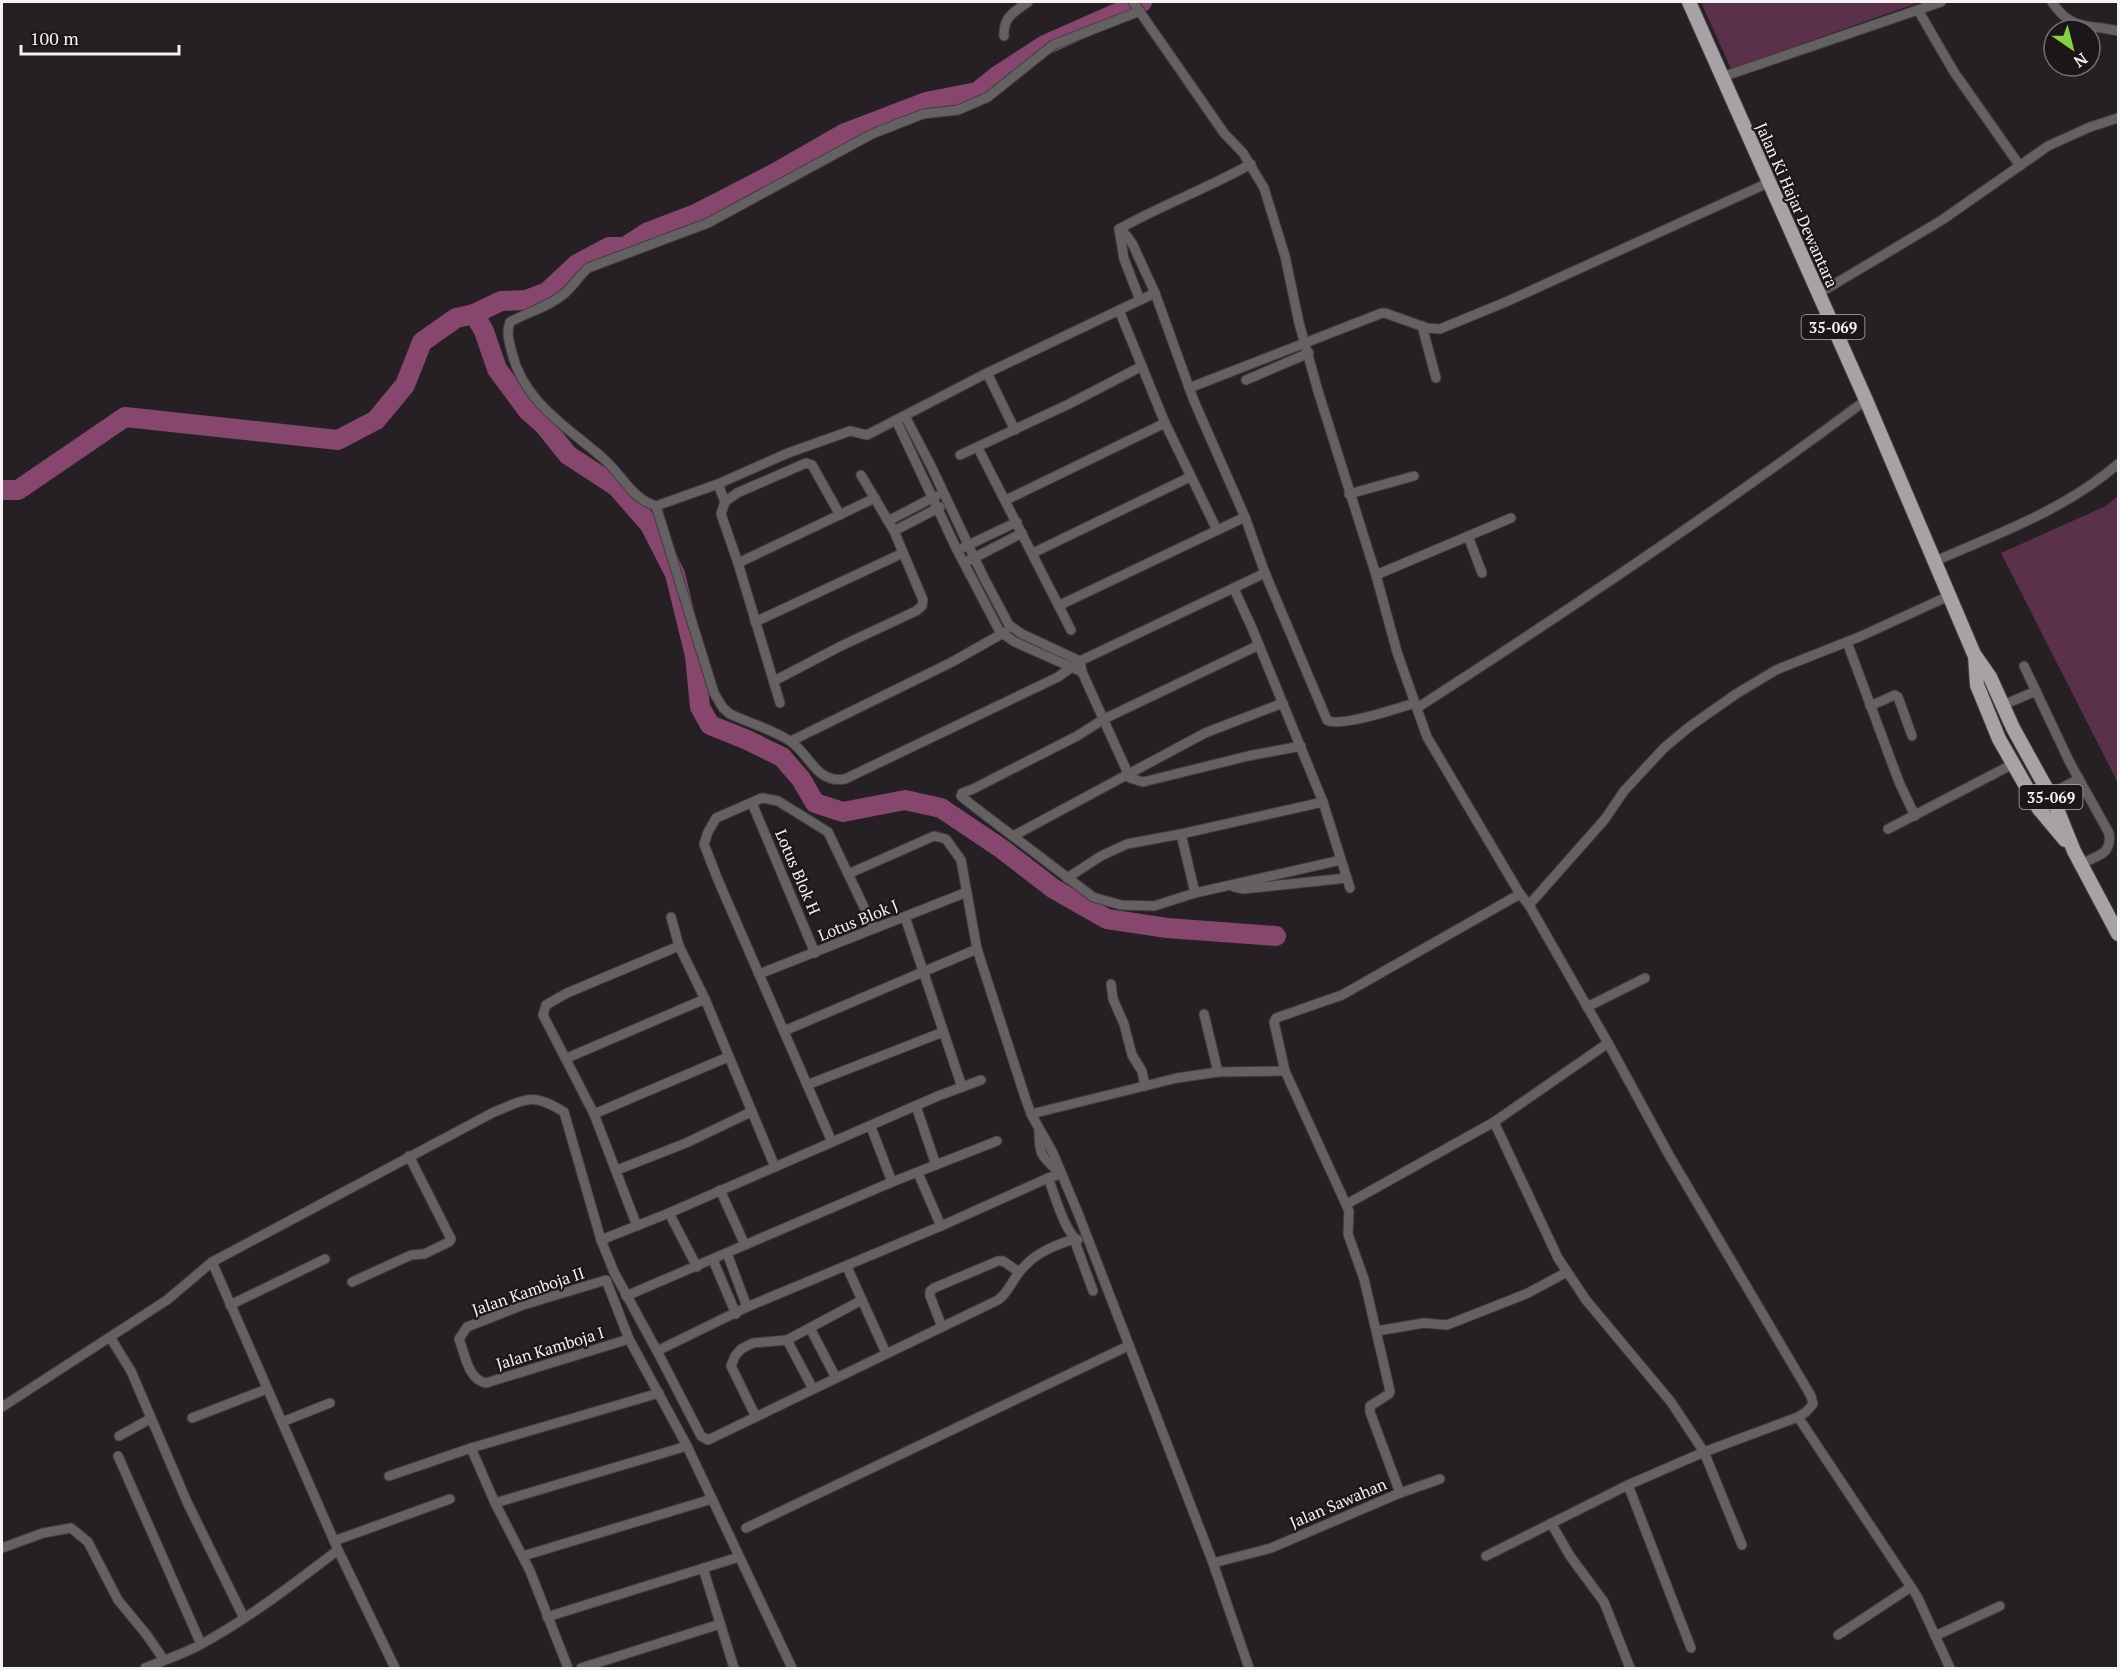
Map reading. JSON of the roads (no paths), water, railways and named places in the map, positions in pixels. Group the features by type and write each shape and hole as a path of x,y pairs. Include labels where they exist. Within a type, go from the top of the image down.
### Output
{"main road":[{"name":"Jalan Ki Hajar Dewantara","path":"1689,2 1866,400 1951,595 1974,654 2007,703 2013,728 2054,793 2074,851"},
{"name":"Jalan Ki Hajar Dewantara","path":"1974,654 1977,685 2011,761 2039,809 2074,851 2087,861 2118,934"}],"street":[{"path":"1004,36 1004,27 1009,16 1028,2"},
{"path":"1722,77 1941,2"},
{"path":"2052,2 2065,19 2073,23 2118,31"},
{"path":"1155,293 987,373 867,435 850,431 797,450 718,484 656,506 647,503 634,493 607,461 540,406 515,366 506,332 510,322 567,292 576,278 588,268 708,223 872,134 923,114 958,110 988,97 1033,63 1043,51 1136,6 1224,133 1251,164 1264,188 1285,256 1299,324 1349,494 1376,575 1397,652 1427,737 1520,894 1529,905 1669,1155 1810,1396 1812,1404 1798,1417 1704,1452 1628,1485 1486,1556"},
{"path":"1918,10 1954,72 2020,166"},
{"path":"1818,294 1942,220 2048,146 2090,127 2118,118"},
{"path":"1119,229 1147,213 1217,183 1251,164"},
{"path":"1189,388 1382,313 1433,330 1440,329 1508,301 1770,183"},
{"path":"1119,229 1133,245 1155,293 1189,388 1329,722 1416,706 1644,557 1795,453 1866,400"},
{"path":"1119,229 1124,259 1140,300"},
{"path":"1119,310 1165,423 1216,530"},
{"path":"1422,326 1436,378"},
{"path":"1246,380 1309,353"},
{"path":"960,455 1069,404 1142,366"},
{"path":"987,373 1015,430"},
{"path":"901,418 943,493 1011,627 1080,660"},
{"path":"901,418 937,508 1000,632 1015,642 1082,672"},
{"path":"1006,500 1165,423"},
{"path":"978,448 1060,604 1071,630"},
{"path":"780,703 721,514 725,502 737,493 806,463 812,465 840,515"},
{"path":"1935,561 2001,533 2076,495 2094,484 2118,464"},
{"path":"774,681 922,606 923,600 894,531 861,475"},
{"path":"1349,494 1414,476"},
{"path":"1033,553 1190,477"},
{"path":"718,484 725,502"},
{"path":"888,520 943,493"},
{"path":"738,563 875,498"},
{"path":"894,531 948,504"},
{"path":"656,506 714,693 723,708 730,714 791,741 825,777 835,781 844,779 1058,677 1080,660 1265,573"},
{"path":"1060,604 1245,517"},
{"path":"1376,575 1511,518"},
{"path":"957,550 1017,522"},
{"path":"964,563 1022,533"},
{"path":"1468,537 1482,573"},
{"path":"755,622 903,553"},
{"path":"1234,589 1323,802 1350,888"},
{"path":"1529,905 1587,839 1624,791 1664,748 1689,728 1776,670 1847,642 1951,595"},
{"path":"791,741 952,662 1003,634 1011,627"},
{"path":"1847,642 1869,706 1913,812"},
{"path":"1259,645 1104,719 1067,741 962,793 962,796 1093,897 1121,905 1154,906 1195,893 1341,860"},
{"path":"1080,660 1082,672 1129,774 1136,781 1143,782 1248,756 1301,746"},
{"path":"2024,666 2075,782 2109,833 2110,844 2107,850 2087,861"},
{"path":"2007,703 2036,690"},
{"path":"1869,706 1895,695 1898,697 1912,736"},
{"path":"1013,836 1205,732 1283,703"},
{"path":"1888,829 1913,812 2011,761"},
{"path":"2054,793 2075,782"},
{"path":"832,1142 704,844 708,832 717,818 736,808 762,798 778,801 828,832 874,928"},
{"path":"1067,878 1101,856 1127,844 1323,802"},
{"name":"Lotus Blok H","path":"752,803 815,953"},
{"path":"1181,834 1195,893"},
{"path":"848,874 934,836 946,839 957,853 967,892 976,949 1031,1114 1039,1128 1040,1153 1060,1173 1089,1243 1213,1563 1249,1668"},
{"path":"1230,886 1244,889 1347,878"},
{"name":"Lotus Blok J","path":"759,974 967,892"},
{"name":"Jalan Sawahan","path":"1213,1563 1270,1548 1400,1493 1370,1412 1370,1406 1390,1391 1364,1279 1348,1234 1349,1212 1285,1071 1274,1022 1276,1018 1342,995 1520,894"},
{"path":"670,917 679,946 705,999 775,1167"},
{"path":"905,917 962,1087"},
{"path":"637,1226 594,1114 543,1015 546,1005 567,993 679,946"},
{"path":"784,1031 976,949"},
{"path":"1587,1007 1645,978"},
{"path":"1111,984 1113,999 1124,1024 1132,1055 1142,1071 1145,1086"},
{"path":"567,1058 705,999"},
{"path":"1204,1014 1220,1072"},
{"path":"807,1085 943,1032"},
{"path":"1349,1212 1494,1122 1608,1043"},
{"path":"594,1114 728,1057"},
{"path":"1031,1114 1177,1078 1233,1071 1285,1071"},
{"path":"601,1240 981,1080"},
{"path":"2,1407 166,1300 212,1262 409,1156 494,1112 526,1099 545,1100 564,1112 601,1240 626,1296 701,1436 708,1440 998,1300 1007,1293 1019,1272 1036,1255 1074,1239 1089,1243"},
{"path":"916,1106 936,1165"},
{"path":"617,1170 686,1143 751,1112"},
{"path":"1494,1122 1558,1258 1586,1300 1671,1402 1704,1452 1742,1545"},
{"path":"871,1127 892,1182"},
{"path":"626,1296 892,1182 997,1141"},
{"path":"352,1282 411,1255 424,1254 451,1239 409,1156"},
{"path":"918,1173 941,1226"},
{"path":"657,1351 747,1307 847,1267 1060,1173"},
{"path":"1048,1178 1093,1291"},
{"path":"720,1190 745,1245"},
{"path":"669,1213 697,1267"},
{"path":"727,1253 747,1307"},
{"path":"230,1305 325,1259"},
{"path":"713,1260 736,1314"},
{"path":"942,1327 930,1296 930,1291 934,1288 998,1261 1003,1261 1019,1272"},
{"path":"212,1262 336,1545 395,1668"},
{"path":"847,1267 886,1353"},
{"path":"1377,1331 1424,1323 1448,1325 1528,1293 1567,1272"},
{"name":"Jalan Kamboja II","path":"480,1382 474,1377 459,1339 467,1327 523,1305 606,1280 629,1339"},
{"path":"756,1417 731,1366 741,1349 753,1343 787,1340 862,1300"},
{"path":"810,1328 836,1378"},
{"path":"110,1337 131,1371 187,1502 244,1618"},
{"path":"629,1339 687,1446 792,1668"},
{"name":"Jalan Kamboja I","path":"480,1382 486,1383 629,1339"},
{"path":"787,1340 813,1389"},
{"path":"746,1528 1128,1346"},
{"path":"192,1418 267,1389"},
{"path":"389,1476 471,1448 659,1393"},
{"path":"282,1422 330,1403"},
{"path":"1798,1417 1917,1596 1950,1668"},
{"path":"119,1436 150,1419"},
{"path":"495,1503 687,1446"},
{"path":"471,1448 495,1503 523,1556 568,1668"},
{"path":"118,1456 201,1644"},
{"path":"1400,1493 1440,1479"},
{"path":"1628,1485 1691,1648"},
{"path":"145,1668 160,1664 201,1644 244,1618 336,1545 450,1499"},
{"path":"523,1556 712,1499"},
{"path":"1551,1523 1570,1556 1604,1602 1630,1668"},
{"path":"2,1548 43,1533 71,1528 88,1542 118,1600 146,1634 160,1664"},
{"path":"547,1617 739,1557"},
{"path":"703,1568 734,1668"},
{"path":"1838,1635 1911,1587"},
{"path":"1935,1636 2000,1606"},
{"path":"581,1668 720,1624"}],"waterway":[{"path":"474,314 501,301 526,300 547,292 577,264 609,247 625,247 648,232 698,213 845,133 926,102 977,92 1045,45 1142,2"},
{"path":"2,490 18,490 125,417 338,440 376,420 405,385 422,342 456,318 474,314 484,331 497,369 528,411 543,424 568,455 617,487 650,525 675,574 695,656 700,707 710,725 782,757 801,779 815,803 843,812 905,800 941,808 1002,849 1054,889 1107,919 1167,928 1276,936"}]}
